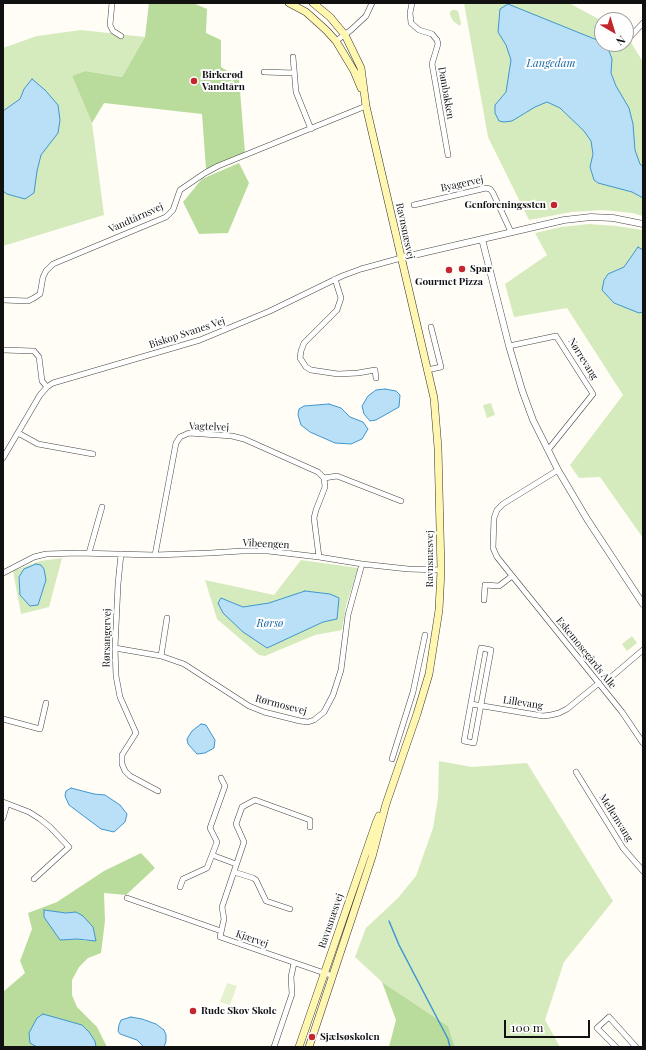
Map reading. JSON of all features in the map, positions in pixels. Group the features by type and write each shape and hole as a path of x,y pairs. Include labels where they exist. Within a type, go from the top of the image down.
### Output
{"main road":[{"name":"Ravnsnæsvej","path":"289,3 306,12 336,41 354,71 364,96"},
{"name":"Ravnsnæsvej","path":"309,1047 372,857 386,804 417,714 430,667 439,610 441,570 438,448 434,398 366,106 361,68 345,35 330,17 313,3"},
{"name":"Ravnsnæsvej","path":"299,1047 376,823 386,804"}],"street":[{"path":"112,3 110,26 113,31 121,36"},
{"path":"336,41 366,16 372,3"},
{"name":"Dambakken","path":"412,3 410,12 412,23 419,30 432,34 437,40 438,44 432,64 448,155"},
{"path":"634,33 643,23"},
{"path":"293,58 296,92 311,129"},
{"path":"264,72 294,74"},
{"name":"Vandtårnsvej","path":"3,300 28,301 34,298 40,294 43,277 46,271 53,264 166,217 173,210 180,190 218,166 366,106"},
{"name":"Byagervej","path":"414,206 486,188 490,189 511,232"},
{"path":"401,258 564,220 591,217 612,218 643,224"},
{"path":"482,239 509,346 522,390 533,420 558,470 587,519 643,604"},
{"name":"Biskop Svanes Vej","path":"47,387 53,383 200,340 270,311 361,268 401,258"},
{"path":"335,279 340,298 337,310 304,344 300,358 306,367 320,372 338,374 358,373 374,370 376,378"},
{"path":"427,370 441,367 431,327"},
{"name":"Nørrevang","path":"509,346 556,336 593,394 548,450"},
{"path":"3,350 34,351 39,358 42,381 47,387 40,395 3,458"},
{"path":"18,432 38,444 92,454"},
{"name":"Vagtelvej","path":"155,555 176,443 180,437 184,435 196,434 232,436 244,439 318,472 324,478"},
{"name":"Eskemosegårds Alle","path":"558,470 503,504 497,510 494,518 493,548 497,557 622,712 643,744"},
{"path":"319,557 314,518 325,487 324,478 337,476 401,501"},
{"path":"89,554 102,507"},
{"name":"Vibeengen","path":"3,573 34,557 60,553 155,555 268,551 362,564 408,569 441,570"},
{"name":"Rørsangervej","path":"121,554 115,648 116,676 120,697 136,733 122,755 122,764 125,771 130,776 158,791"},
{"name":"Rørmosevej","path":"115,648 162,656 184,664 249,706 264,712 300,721 308,722 314,720 324,712 333,695 341,670 348,615 362,564"},
{"path":"484,600 485,585 499,586 512,576"},
{"path":"162,656 167,618"},
{"path":"392,759 413,692 425,636"},
{"path":"481,648 491,650 481,705 474,743 464,741 481,648"},
{"path":"610,678 643,650"},
{"name":"Lillevang","path":"471,704 551,716 567,709 599,682"},
{"path":"3,720 40,729 46,703"},
{"path":"397,742 406,745"},
{"name":"Mellemvang","path":"576,772 623,848 643,871"},
{"path":"180,887 183,879 206,868 217,842 210,828 225,786 221,778"},
{"path":"221,931 224,919 222,907 244,842 236,824 242,807 255,800 310,820 310,827"},
{"path":"3,818 5,803 29,812 50,827 69,847 34,879"},
{"path":"212,855 236,864"},
{"path":"234,872 256,880 266,901 288,908 283,914"},
{"name":"Kjærvej","path":"127,898 221,931 220,937 333,976"},
{"path":"274,1047 292,994 294,963"},
{"path":"616,1047 597,1028 609,1018 636,1047"}],"green space":[{"path":"149,3 193,3 207,9 206,33 221,40 221,67 239,78 245,153 206,169 202,114 104,103 92,123 72,76 85,71 122,77 145,37"},
{"path":"464,3 569,3 594,17 594,52 634,52 634,47 643,62 643,216 632,213 603,210 571,212 529,220 488,137"},
{"path":"452,10 458,11 461,23 460,26 453,21 450,15"},
{"path":"81,30 145,37 122,77 85,71 72,76 92,123 104,215 3,246 3,48 37,36"},
{"path":"239,163 249,183 228,233 199,234 183,202 202,179"},
{"path":"589,224 643,230 643,538 600,477 579,478 570,465 623,395 567,308 514,317 505,284 547,255 535,233 561,227"},
{"path":"491,403 495,415 487,418 483,405"},
{"path":"62,558 49,607 21,614 13,571 40,561"},
{"path":"301,560 358,568 346,606 342,630 315,635 265,656 259,655 217,619 205,580 274,595"},
{"path":"632,636 637,643 627,651 622,644"},
{"path":"439,761 472,767 527,763 613,901 564,962 545,1020 560,1047 455,1047 448,1026 382,982 355,957 366,928 398,898 416,876 433,828 438,798"},
{"path":"141,853 155,868 126,895 104,893 105,921 101,953 88,958 79,967 72,980 72,995 77,1007 97,1027 107,1047 96,1047 95,1041 89,1032 30,1043 37,1047 3,1047 3,992 25,973 20,961 32,929 28,913 57,902 104,871","holes":["59,912 66,913 87,941 77,939 60,940"]},
{"path":"382,982 448,1026 455,1047 389,1047 396,1020"},
{"path":"227,983 237,986 230,1005 220,1002"}],"water":[{"name":"Langedam","path":"508,4 594,39 594,52 609,52 612,59 611,73 616,86 629,108 633,124 635,150 640,164 643,167 643,198 632,192 598,183 594,180 590,167 593,154 591,141 584,131 560,108 547,102 535,107 512,121 499,121 495,113 495,105 506,92 511,60 506,45 498,32 500,9"},
{"path":"32,79 45,90 58,105 60,120 58,133 41,155 34,193 25,199 7,194 3,191 3,111 20,99 24,89"},
{"path":"638,247 643,250 643,312 639,313 614,303 602,290 604,280 608,274 624,267"},
{"path":"385,389 396,391 400,395 399,407 376,420 370,421 364,414 362,406 368,396 376,390"},
{"path":"329,404 341,408 350,417 363,422 368,429 362,439 351,444 335,443 310,432 301,425 298,415 299,409 304,406"},
{"path":"36,564 41,565 44,569 46,580 38,605 30,606 20,595 19,577 24,569"},
{"name":"Rørsø","path":"305,591 330,594 339,598 337,619 323,622 267,648 243,632 223,613 218,603 221,598 243,607 269,603"},
{"path":"201,724 206,725 215,740 214,748 205,753 197,754 188,744 187,739 192,731"},
{"path":"71,788 94,794 105,795 120,805 127,814 125,822 114,832 101,829 69,805 65,796 66,791"},
{"path":"44,910 66,913 76,912 83,916 93,927 96,941 77,939 60,940 44,917"},
{"path":"43,1014 82,1025 95,1041 96,1047 37,1047 30,1043 29,1033 37,1018"},
{"path":"131,1017 156,1024 164,1030 166,1041 164,1047 144,1047 137,1040 120,1034 118,1031 121,1020"}],"waterway":[{"path":"389,921 399,945 448,1039 450,1047"}],"place":[{"name":"Birkerød Vandtårn","path":"194,81"},
{"name":"Genforeningssten","path":"554,205"},
{"name":"Spar","path":"462,269"},
{"name":"Gourmet Pizza","path":"449,270"},
{"name":"Rude Skov Skole","path":"193,1011"},
{"name":"Sjælsøskolen","path":"312,1037"}]}
